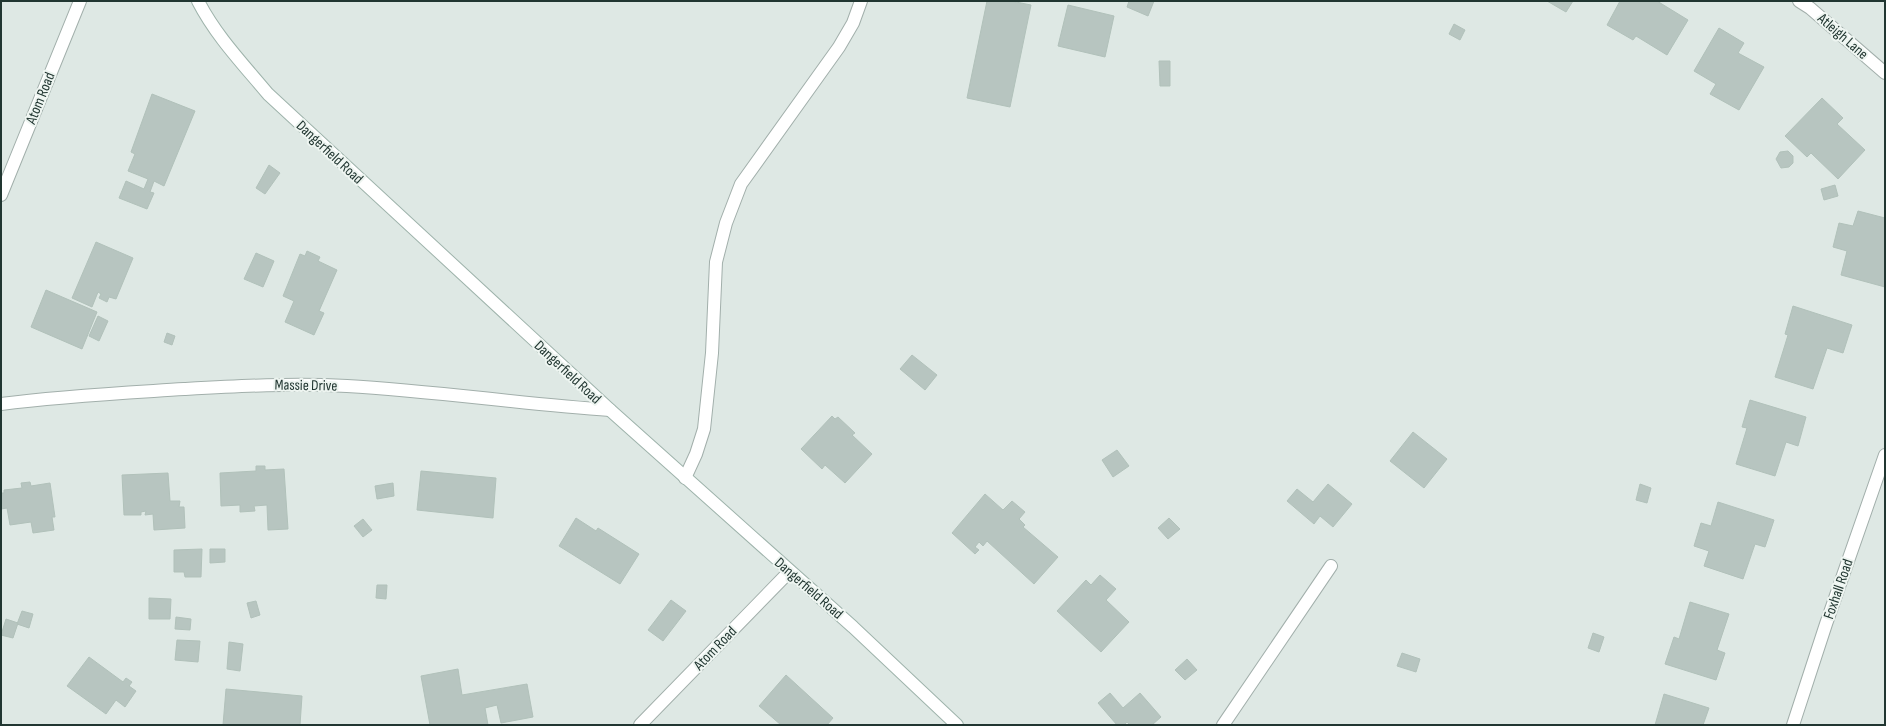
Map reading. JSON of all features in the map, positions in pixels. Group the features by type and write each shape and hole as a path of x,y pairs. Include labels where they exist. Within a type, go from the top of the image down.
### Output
{"street":[{"name":"Atom Road","path":"1,195 80,1"},
{"name":"Dangerfield Road","path":"198,1 206,17 234,54 268,94 610,410 789,572 853,627 957,725"},
{"path":"685,478 696,454 704,430 712,353 716,262 726,223 741,184 839,47 853,23 861,1"},
{"name":"Atleigh Lane","path":"1799,1 1810,8 1885,73"},
{"name":"Massie Drive","path":"1,404 135,392 267,385 347,386 474,396 550,406 610,410"},
{"name":"Foxhall Road","path":"1793,725 1853,543 1885,455"},
{"path":"1223,725 1331,566"},
{"name":"Atom Road","path":"640,725 789,572"}],"building":[{"path":"987,1 1011,1 1031,5 1010,107 967,98"},
{"path":"1129,1 1154,1 1148,16 1127,7"},
{"path":"1547,1 1573,1 1566,12"},
{"path":"1620,1 1657,1 1688,20 1667,55 1636,36 1633,40 1607,25"},
{"path":"1068,5 1114,16 1105,57 1058,46"},
{"path":"1454,24 1465,30 1460,40 1449,34"},
{"path":"1719,28 1744,43 1738,53 1764,67 1739,110 1710,94 1716,84 1694,71"},
{"path":"1159,61 1170,61 1170,86 1160,86"},
{"path":"152,94 195,111 164,186 154,181 150,192 154,193 147,209 119,198 126,181 144,189 148,179 128,171 135,154 131,152"},
{"path":"1822,98 1843,118 1837,124 1865,150 1838,179 1811,153 1807,157 1785,136"},
{"path":"1788,151 1793,156 1793,163 1789,167 1781,168 1776,159 1780,152"},
{"path":"269,165 280,173 265,194 256,188"},
{"path":"1835,185 1838,196 1824,200 1821,189"},
{"path":"1858,211 1885,218 1885,287 1841,275 1847,251 1833,247 1839,223 1853,226"},
{"path":"96,242 133,258 116,299 109,297 107,302 99,298 101,294 98,292 92,307 72,298"},
{"path":"307,251 320,257 318,261 337,270 319,311 324,313 314,335 285,322 294,301 283,296 300,254 305,256"},
{"path":"256,253 274,261 263,287 244,279"},
{"path":"46,290 97,312 82,349 31,327"},
{"path":"1793,306 1852,325 1843,353 1827,348 1813,389 1775,377 1788,335 1785,334"},
{"path":"98,316 108,321 99,341 89,336"},
{"path":"167,333 175,336 172,345 164,342"},
{"path":"912,355 937,375 925,390 900,369"},
{"path":"1750,400 1806,417 1798,446 1786,442 1775,476 1736,464 1747,428 1742,427"},
{"path":"832,416 835,419 838,417 855,433 852,435 872,454 845,483 825,465 822,469 801,449"},
{"path":"1413,432 1447,459 1424,488 1390,461"},
{"path":"1117,450 1129,466 1113,477 1102,460"},
{"path":"256,466 265,466 265,470 284,469 288,529 268,530 267,505 254,506 255,511 240,512 240,505 221,506 220,473 256,471"},
{"path":"421,471 496,478 493,518 417,510"},
{"path":"168,473 170,501 180,501 179,507 184,507 185,528 154,530 153,514 145,515 146,511 141,512 141,515 124,515 122,475"},
{"path":"30,482 31,486 50,483 55,517 52,517 54,530 33,533 31,522 10,525 7,508 1,509 1,493 4,493 4,490 22,488 21,483"},
{"path":"393,483 394,496 377,499 375,486"},
{"path":"1328,484 1352,504 1333,527 1320,516 1314,524 1287,501 1297,489 1313,502"},
{"path":"1640,484 1651,488 1647,503 1636,500"},
{"path":"985,494 1003,510 1012,501 1025,512 1019,519 1025,525 1023,527 1058,557 1034,584 987,541 983,546 979,542 975,547 979,550 975,554 952,533"},
{"path":"1718,502 1774,520 1765,547 1755,544 1743,579 1704,566 1709,551 1694,546 1701,523 1711,526"},
{"path":"576,518 596,531 598,528 639,554 620,584 559,546"},
{"path":"1169,518 1180,529 1168,539 1158,528"},
{"path":"363,519 372,530 363,537 354,526"},
{"path":"202,549 201,577 185,577 184,572 174,572 174,550"},
{"path":"210,549 225,549 225,562 210,563"},
{"path":"1100,575 1116,589 1106,600 1129,622 1101,652 1057,611 1086,580 1091,585"},
{"path":"377,585 387,585 386,599 376,598"},
{"path":"149,598 171,599 170,619 149,619"},
{"path":"671,600 686,611 663,641 648,630"},
{"path":"256,601 260,615 251,618 247,603"},
{"path":"1690,602 1729,614 1717,650 1725,653 1716,680 1665,664 1674,637 1679,639"},
{"path":"22,611 33,614 29,628 17,624"},
{"path":"176,617 191,619 190,630 175,629"},
{"path":"6,619 18,623 13,638 1,635"},
{"path":"1593,633 1604,637 1599,652 1588,648"},
{"path":"177,640 200,641 198,662 175,660"},
{"path":"229,642 243,644 240,671 227,669"},
{"path":"1402,653 1420,659 1416,672 1397,666"},
{"path":"89,657 123,682 126,678 132,682 129,686 136,691 125,707 116,700 106,714 67,686"},
{"path":"1187,659 1197,670 1185,680 1175,670"},
{"path":"458,669 462,695 527,684 533,717 501,723 497,705 485,708 488,725 430,725 421,676"},
{"path":"786,675 833,718 827,725 781,725 759,706"},
{"path":"226,689 302,696 300,725 223,725"},
{"path":"1110,693 1123,708 1140,693 1161,717 1152,725 1130,725 1127,722 1124,725 1117,725 1098,703"},
{"path":"1664,694 1709,708 1703,725 1655,725"}]}
